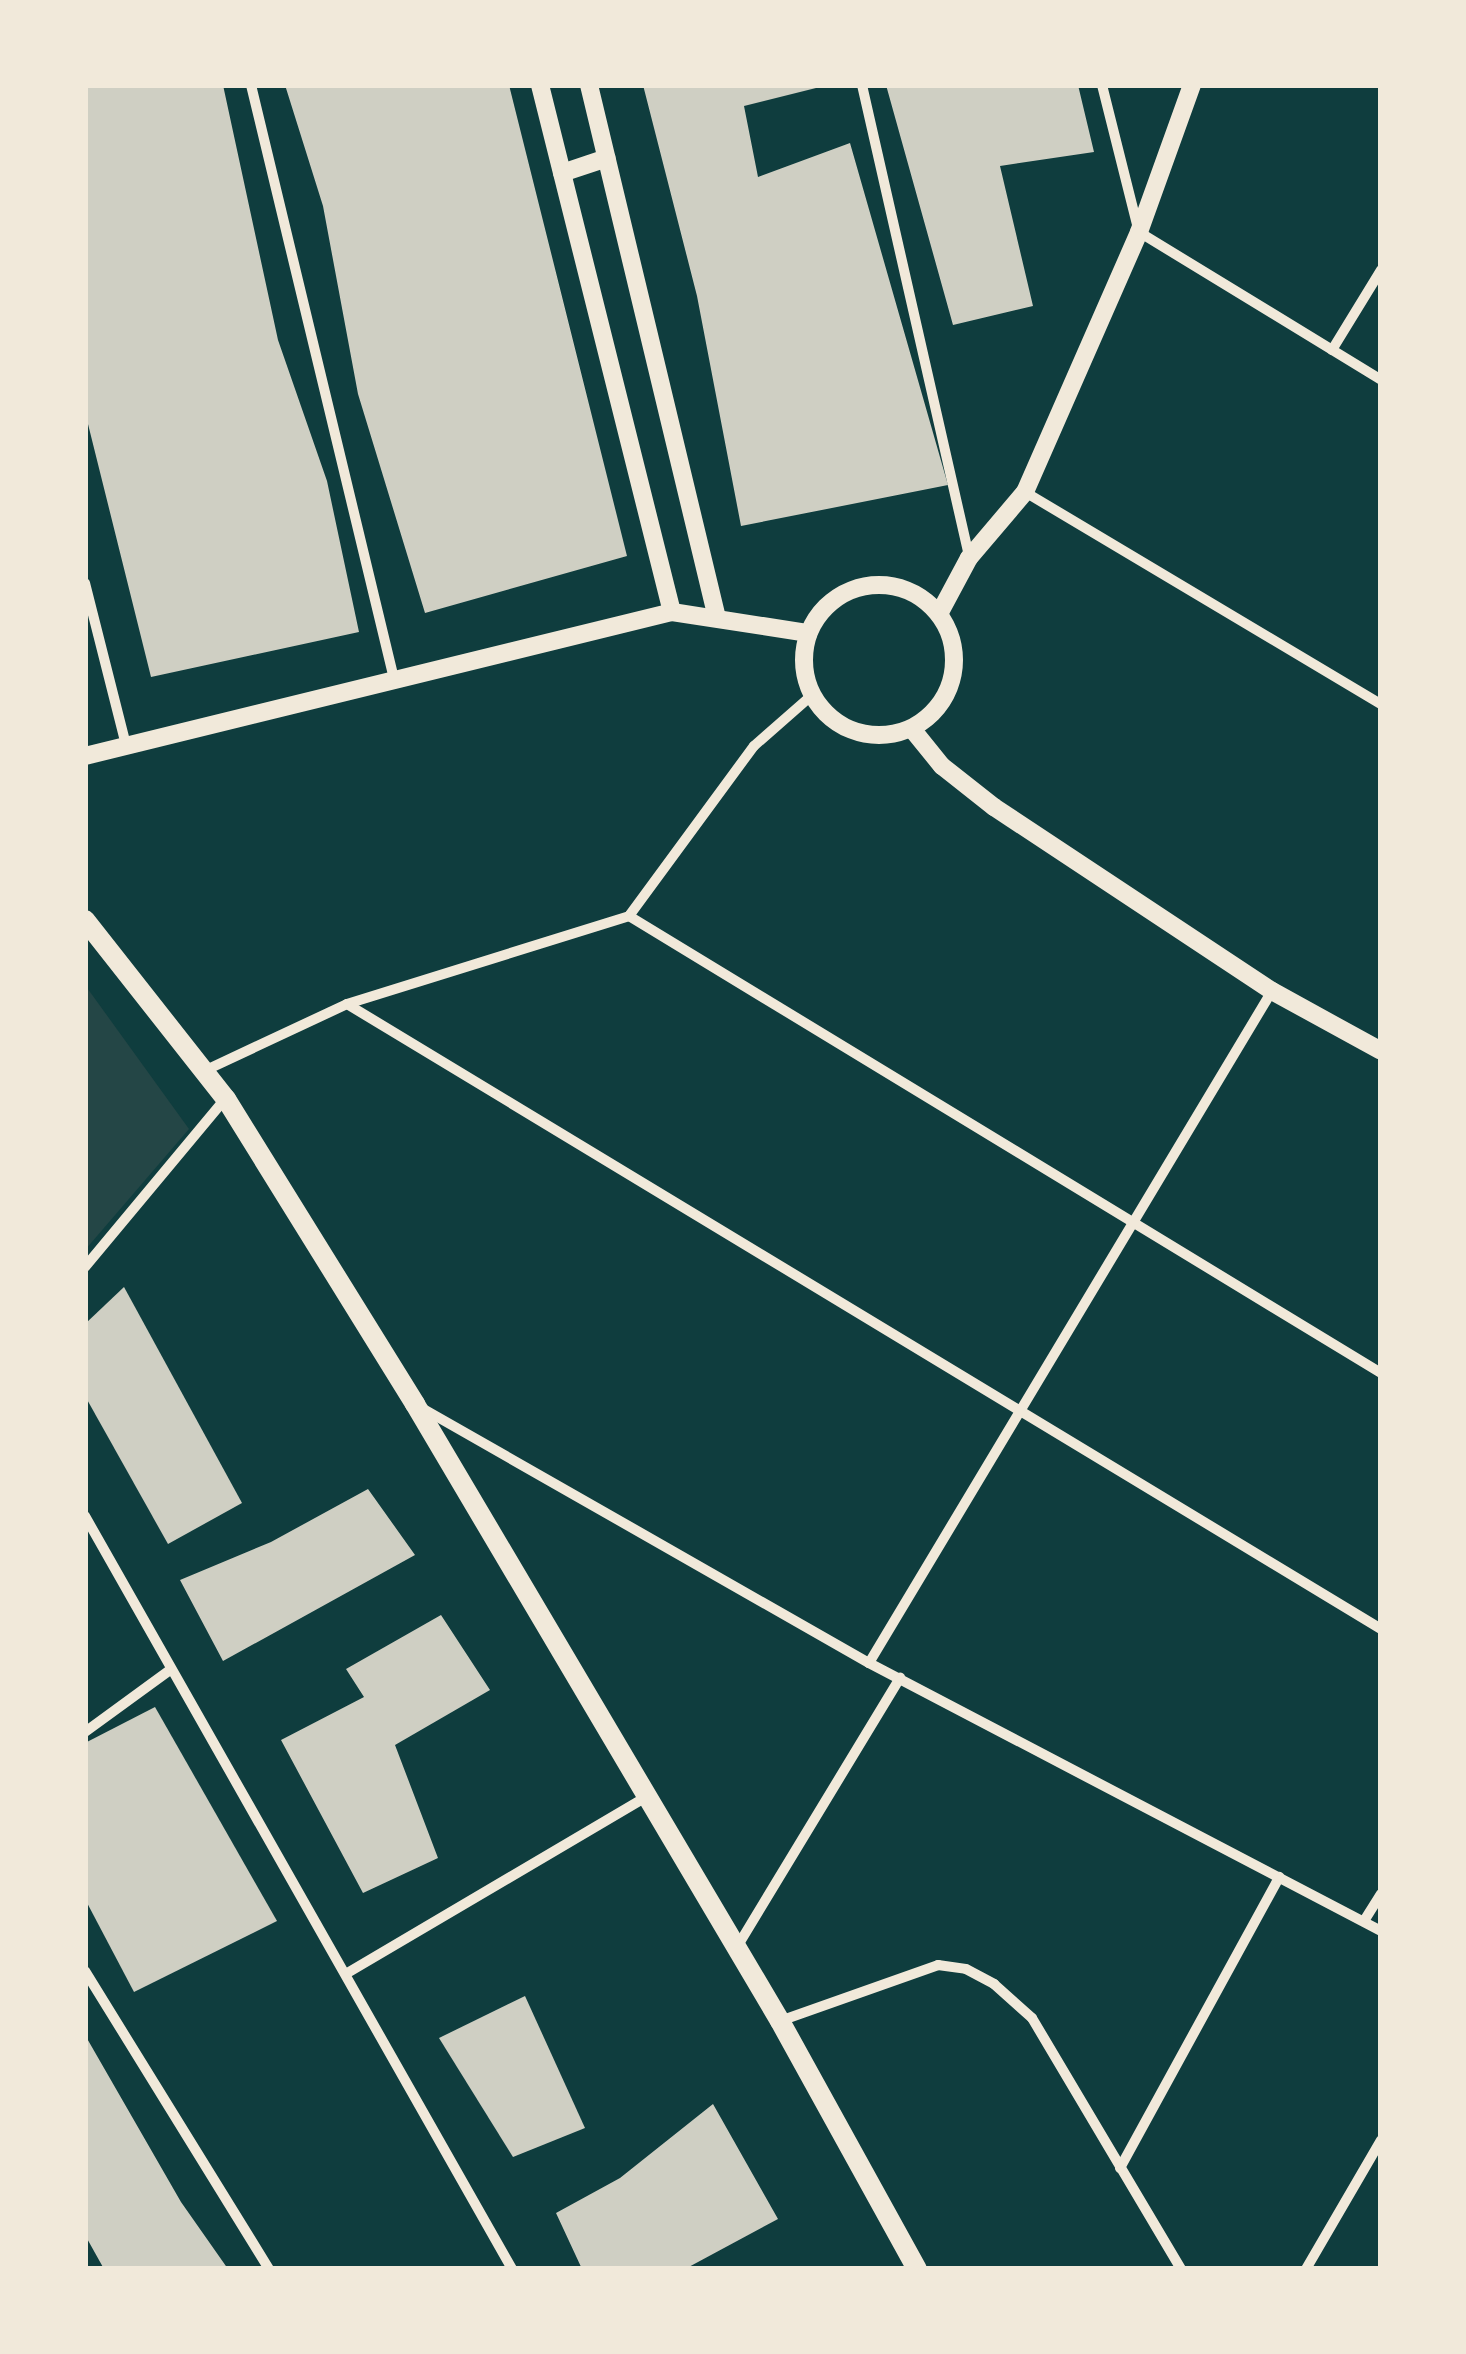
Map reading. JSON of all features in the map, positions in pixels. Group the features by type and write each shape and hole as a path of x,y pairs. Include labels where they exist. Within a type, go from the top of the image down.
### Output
{"main road":[{"path":"85,920 226,1098 415,1404 644,1798 780,2021 917,2269"}],"street":[{"path":"250,85 394,680"},
{"path":"540,85 672,612"},
{"path":"589,85 716,614"},
{"path":"862,85 969,558"},
{"path":"1102,85 1139,232 1381,380"},
{"path":"939,614 969,558 1025,492 1139,232 1192,85"},
{"path":"562,173 607,158"},
{"path":"1332,350 1381,270"},
{"path":"1025,492 1381,704"},
{"path":"85,584 125,742"},
{"path":"868,585 895,586 939,614 951,634 954,678 945,700 912,730 889,736 855,731 826,714 812,694 805,674 808,633 843,594 868,585"},
{"path":"85,756 125,742 672,612 716,614 808,633"},
{"path":"204,1071 347,1004 629,916 754,746 812,694"},
{"path":"912,730 942,766 994,807 1272,991 1381,1051"},
{"path":"629,916 1129,1224 1381,1373"},
{"path":"870,1663 1018,1409 1272,991"},
{"path":"347,1004 1381,1629"},
{"path":"85,1268 226,1098"},
{"path":"415,1404 870,1663 1381,1931"},
{"path":"85,1516 170,1670 349,1972 512,2269"},
{"path":"85,1732 170,1670"},
{"path":"735,1950 900,1678"},
{"path":"349,1972 644,1798"},
{"path":"1120,2168 1279,1877"},
{"path":"1364,1922 1381,1894"},
{"path":"780,2021 938,1965 966,1969 1032,2018 1181,2269"},
{"path":"85,1971 269,2269"},
{"path":"1306,2269 1381,2140"}],"shaded area":[{"path":"85,985 189,1129 85,1250"}],"building":[{"path":"85,85 223,85 278,340 327,481 359,632 151,677 85,412"},
{"path":"285,85 509,85 627,556 425,613 358,394 323,206"},
{"path":"643,85 828,85 744,106 758,177 850,143 948,485 741,526 697,296"},
{"path":"886,85 1078,85 1094,152 1000,166 1033,306 953,325"},
{"path":"124,1287 242,1503 168,1544 85,1396 85,1324"},
{"path":"368,1489 415,1555 223,1661 180,1580 271,1542"},
{"path":"441,1615 490,1690 395,1745 438,1858 363,1893 281,1740 364,1697 346,1669"},
{"path":"155,1707 277,1921 134,1992 85,1899 85,1743"},
{"path":"525,1996 585,2128 513,2157 439,2038"},
{"path":"85,2035 181,2202 228,2269 104,2269 85,2235"},
{"path":"713,2104 778,2219 685,2269 582,2269 556,2213 620,2178"}]}
